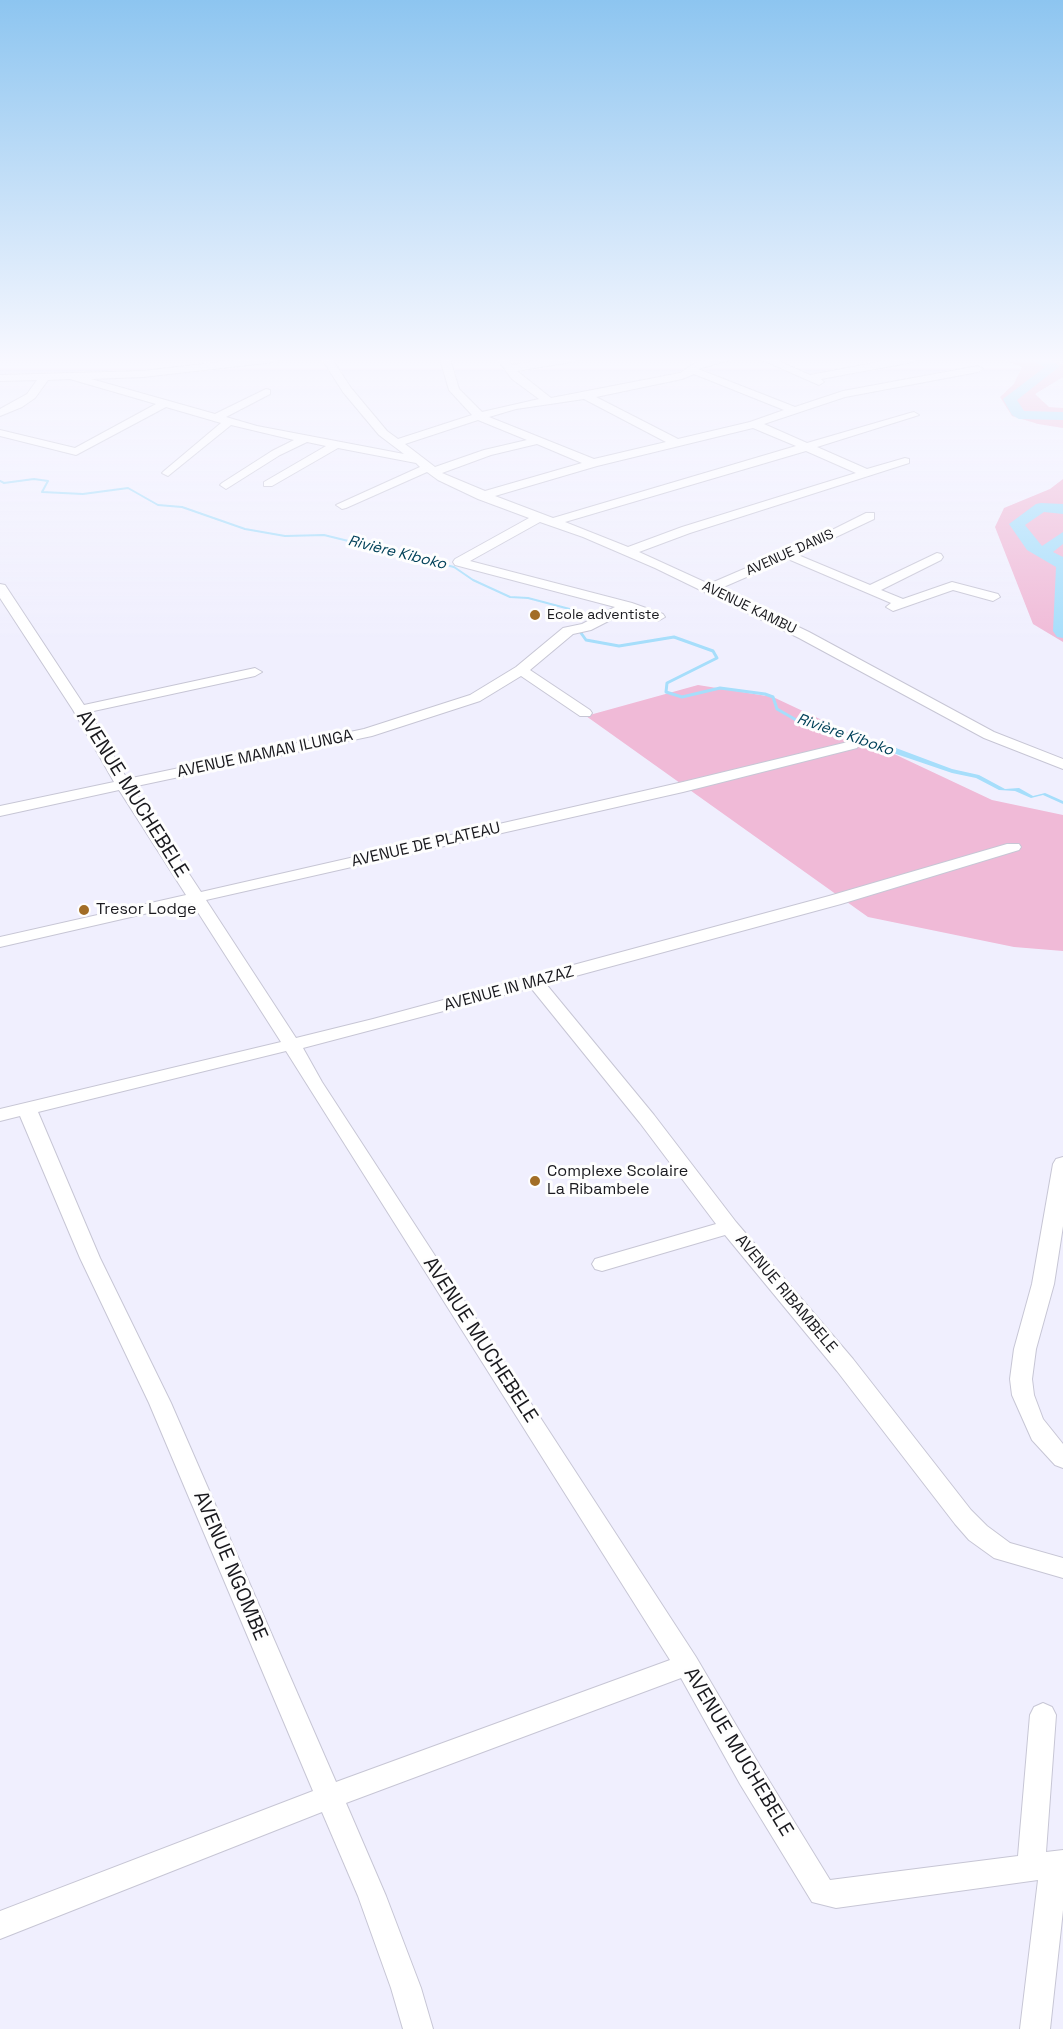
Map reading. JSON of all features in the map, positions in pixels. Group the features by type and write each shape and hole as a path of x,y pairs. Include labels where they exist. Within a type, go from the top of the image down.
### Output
{"street":[{"path":"168,473 188,454"},
{"path":"226,485 275,454"},
{"path":"268,484 321,454"},
{"path":"383,454 427,467"},
{"path":"410,454 427,467"},
{"path":"342,506 427,467 481,454"},
{"path":"569,454 593,463"},
{"path":"482,496 633,454"},
{"path":"554,522 786,454"},
{"path":"819,454 866,473"},
{"path":"629,551 686,530 904,461"},
{"name":"AVENUE KAMBU","path":"427,467 482,496 629,551 804,635 989,735 1063,764"},
{"name":"AVENUE DANIS","path":"709,589 870,516"},
{"path":"539,518 459,562 627,606 658,617"},
{"path":"788,555 902,603"},
{"path":"870,590 937,557"},
{"path":"888,608 952,586 993,597"},
{"name":"AVENUE MUCHEBELE","path":"0,588 80,710 123,785 292,1045 313,1082 350,1136 687,1665 750,1775 822,1892 841,1894 1049,1865"},
{"name":"AVENUE MAMAN ILUNGA","path":"0,811 383,728 464,702 521,670 568,631 581,628 627,606"},
{"path":"521,670 585,713"},
{"path":"80,710 255,672"},
{"name":"AVENUE DE PLATEAU","path":"0,942 683,787 852,745"},
{"name":"AVENUE IN MAZAZ","path":"0,1115 292,1045 535,981 835,900 1013,847"},
{"name":"AVENUE RIBAMBELE","path":"535,981 647,1119 729,1227 838,1356 963,1517 978,1533 1003,1551 1063,1568"},
{"name":"AVENUE NGOMBE","path":"27,1109 94,1268 160,1403 372,1896 406,1988 418,2029"},
{"path":"1063,1164 1043,1284 1025,1349 1022,1378 1023,1395 1032,1419 1040,1434 1063,1459"},
{"path":"602,1264 729,1227"},
{"path":"0,1925 328,1797 687,1665"},
{"path":"1035,2029 1049,1865 1043,1715"}],"shaded area":[{"path":"1063,479 1063,642 1033,624 995,527 1004,508 1050,489"},
{"path":"698,685 773,697 992,800 1063,815 1063,951 1014,947 868,917 586,716"}],"water":[{"path":"791,719 809,722 844,736 896,748 952,769 979,775 1005,789 1019,788 1033,796 1045,793 1063,801 1063,804 1043,795 1031,798 1015,791 999,790 976,778 952,773 846,737 841,739"}],"waterway":[{"name":"Rivière Kiboko","path":"0,481 4,483 34,479 48,481 42,492 83,494 128,488 158,505 182,507 245,529 285,536 324,535 454,567 473,580 510,597 528,598 581,612 589,620 586,623"},
{"path":"1043,552 1033,547 1017,524 1041,507 1063,509"},
{"path":"1043,552 1063,537"},
{"path":"1043,552 1063,564"},
{"path":"1063,568 1061,631 1063,633"},
{"name":"Rivière Kiboko","path":"581,628 581,633 586,640 619,646 674,637 713,651 717,658 667,683 666,692 682,697 720,688 765,694 773,697 777,709 798,721"}],"place":[{"name":"Ecole adventiste","path":"535,615"},
{"name":"Tresor Lodge","path":"84,910"},
{"name":"Complexe Scolaire La Ribambele","path":"535,1181"}]}
